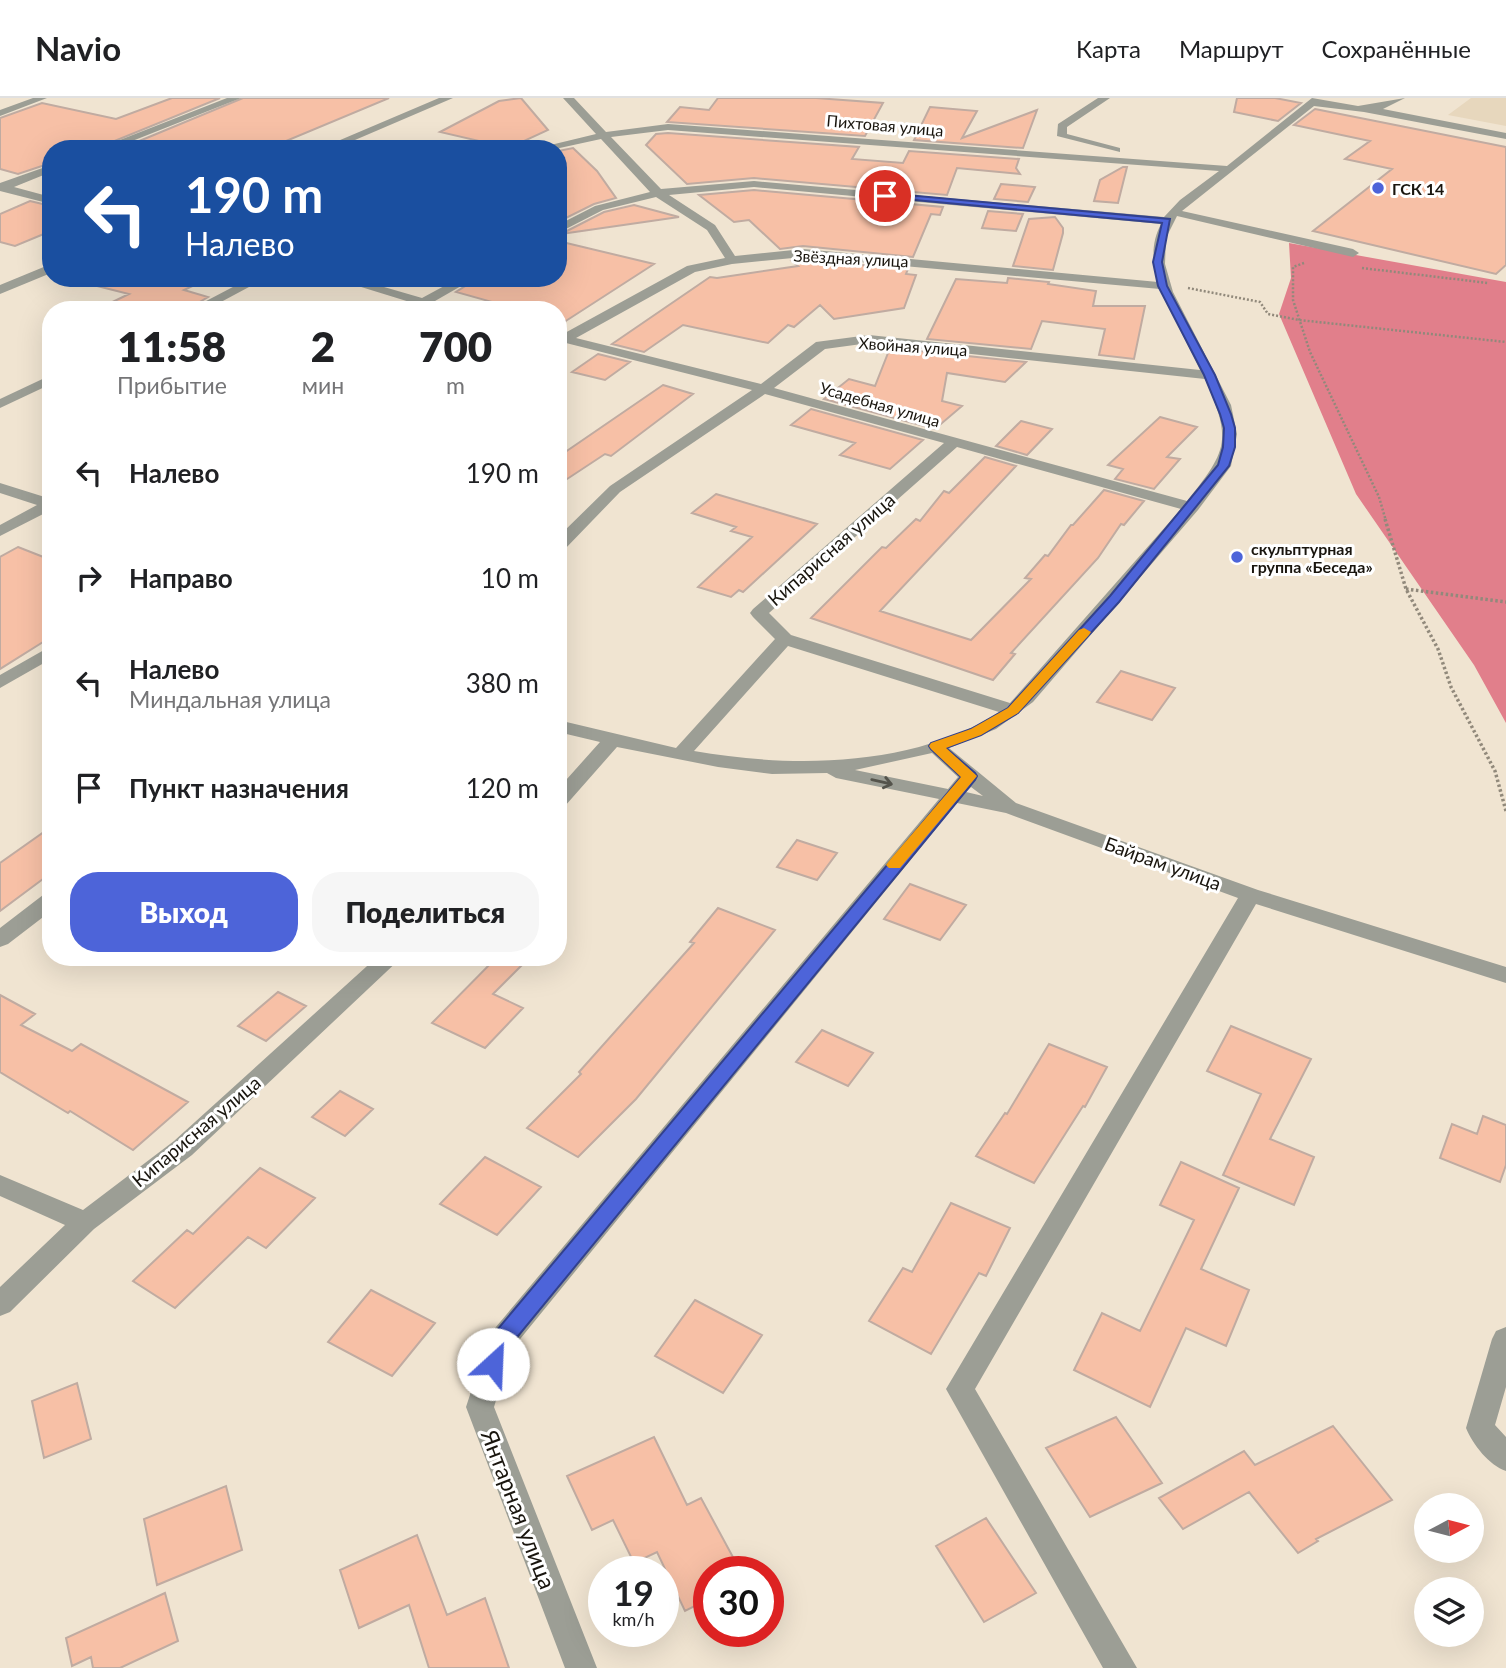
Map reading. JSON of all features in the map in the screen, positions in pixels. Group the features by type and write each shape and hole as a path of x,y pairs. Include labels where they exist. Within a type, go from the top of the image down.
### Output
{"street":[{"path":"0,113 42,98"},
{"path":"126,140 236,98"},
{"path":"346,140 448,98"},
{"path":"568,98 658,193 711,229 732,260"},
{"path":"1105,98 1062,126 1062,136 1190,167"},
{"path":"1366,108 1381,108 1400,98"},
{"path":"567,728 613,740 774,768 816,767 859,763 936,746 976,732 1013,710 1115,599 1223,466 1229,447 1230,428 1209,375 1163,286 1158,262 1170,217 1315,101 1366,108 1506,136"},
{"name":"Пихтовая улица","path":"567,143 668,127 1230,169"},
{"path":"1,187 42,171"},
{"path":"567,225 599,208 658,193 754,184 1170,217 1353,253"},
{"path":"1,187 42,198"},
{"name":"Звёздная улица","path":"567,335 691,269 732,260 803,253 1163,286"},
{"path":"0,290 42,272"},
{"path":"213,301 242,287"},
{"path":"370,287 420,301"},
{"path":"426,301 452,287"},
{"name":"Хвойная улица","path":"567,538 615,489 763,389 821,345 869,340 1209,375"},
{"name":"Усадебная улица","path":"567,341 763,389 1192,507"},
{"path":"0,404 42,383"},
{"name":"Кипарисная улица","path":"953,443 759,612 785,639 1013,710"},
{"path":"0,488 42,501"},
{"path":"0,531 42,509"},
{"path":"682,753 785,639"},
{"path":"0,683 42,657"},
{"path":"567,792 613,740"},
{"path":"936,746 1011,808"},
{"name":"Байрам улица","path":"816,767 1011,808 1251,895 1506,975"},
{"name":"Янтарная улица","path":"581,1668 480,1407 500,1343 969,776"},
{"path":"1121,1668 960,1389 1251,895"},
{"path":"0,939 42,907"},
{"name":"Кипарисная улица","path":"0,1304 85,1222 183,1148 381,966"},
{"path":"0,1185 85,1222"},
{"path":"1506,1339 1480,1428 1506,1458"}],"path":[{"path":"1314,263 1302,263 1293,267 1293,300 1310,352 1379,497 1406,589 1438,649 1451,687 1495,771 1506,811"},
{"path":"1358,267 1488,283"},
{"path":"1163,286 1260,302 1268,314 1299,320 1506,342"},
{"path":"1406,589 1506,602"}],"shaded area":[{"path":"1471,98 1506,98 1506,126 1448,115"},
{"path":"1289,243 1506,282 1506,723 1474,665 1356,494 1279,314 1291,278"}],"building":[{"path":"172,98 220,98 117,140 42,140 42,166 18,174 0,169 0,118 42,103 116,119"},
{"path":"243,98 389,98 289,140 142,140"},
{"path":"521,98 548,130 526,140 474,140 440,132 499,101"},
{"path":"718,98 816,98 883,103 865,136 667,122 680,107 709,110"},
{"path":"1237,98 1275,98 1301,103 1278,121 1234,112"},
{"path":"930,107 977,111 962,138 1037,110 1023,148 914,140"},
{"path":"1315,109 1506,147 1506,265 1496,274 1313,231 1392,169 1345,159 1370,141 1294,125"},
{"path":"656,134 859,147 852,159 903,163 909,151 1019,159 1016,168 1020,174 957,168 947,195 754,178 687,184 646,145"},
{"path":"573,148 597,171 616,198 594,204 567,218 567,149"},
{"path":"1127,167 1118,203 1094,201 1100,180"},
{"path":"1001,184 1035,187 1028,202 994,199"},
{"path":"754,190 943,207 940,215 931,214 913,257 803,246 780,249 749,220 734,222 699,195"},
{"path":"30,201 42,204 42,235 15,246 0,242 0,214"},
{"path":"634,205 679,217 567,233 604,212"},
{"path":"988,211 1023,214 1016,231 982,228"},
{"path":"1055,217 1063,228 1063,233 1053,270 1013,266 1029,219"},
{"path":"567,243 654,264 567,320 567,301 488,301 456,292 464,287 567,287"},
{"path":"792,261 908,269 906,274 916,275 904,308 834,319 820,305 794,327 788,325 768,343 683,325 644,352 612,344 710,277 798,266"},
{"path":"1008,278 1096,291 1093,306 1145,306 1134,359 1099,355 1105,329 1042,321 1031,349 927,339 956,279 1007,283"},
{"path":"101,287 190,287 184,290 208,297 201,301 115,301 129,294"},
{"path":"890,348 1026,362 1005,382 947,373 942,401 962,406 935,429 824,399 849,379 875,386"},
{"path":"598,354 630,362 605,380 572,372"},
{"path":"663,385 693,394 611,456 605,454 567,479 567,451"},
{"path":"811,409 923,440 890,469 840,455 855,443 791,425"},
{"path":"1160,417 1197,427 1167,457 1180,459 1154,489 1115,479 1123,469 1108,465"},
{"path":"1021,421 1052,429 1027,455 996,446"},
{"path":"985,457 1016,466 880,611 971,640 1031,579 1025,578 1045,555 1048,556 1071,525 1104,490 1144,501 1124,525 1121,524 1098,558 1011,653 1015,654 993,680 811,618 882,547 886,548 916,519 920,521 944,491 949,493"},
{"path":"716,494 817,524 743,592 739,590 731,597 698,587 752,537 731,531 736,527 692,513"},
{"path":"18,547 42,556 42,643 0,669 0,557"},
{"path":"1121,671 1175,688 1152,720 1097,702"},
{"path":"42,833 42,880 0,911 0,863"},
{"path":"797,840 837,853 817,880 777,867"},
{"path":"910,884 966,905 940,940 884,919"},
{"path":"718,908 775,930 636,1099 578,1157 527,1128 581,1074 579,1072 694,943 690,942"},
{"path":"488,966 521,966 493,994 523,1008 485,1048 432,1023"},
{"path":"278,992 306,1006 266,1041 238,1026"},
{"path":"0,995 35,1014 21,1025 72,1051 81,1044 188,1102 133,1150 0,1072"},
{"path":"1231,1026 1311,1059 1270,1139 1314,1157 1294,1205 1223,1175 1261,1094 1207,1071"},
{"path":"822,1030 873,1053 848,1086 796,1062"},
{"path":"1049,1044 1107,1067 1085,1107 1083,1106 1034,1183 976,1156 1005,1113 1007,1114"},
{"path":"340,1091 373,1109 345,1136 312,1117"},
{"path":"1483,1116 1506,1125 1506,1165 1500,1182 1440,1158 1452,1124 1477,1134"},
{"path":"485,1157 541,1187 497,1235 440,1204"},
{"path":"1181,1162 1239,1188 1201,1269 1249,1290 1226,1346 1186,1328 1150,1407 1074,1370 1102,1313 1140,1331 1194,1220 1160,1205"},
{"path":"260,1168 315,1198 266,1248 248,1237 175,1308 133,1281 187,1230 193,1234"},
{"path":"951,1203 1010,1228 986,1276 979,1273 931,1354 869,1321 903,1268 912,1272"},
{"path":"371,1290 435,1323 392,1376 328,1342"},
{"path":"695,1300 762,1335 723,1393 655,1356"},
{"path":"77,1383 91,1439 44,1458 32,1401"},
{"path":"1116,1417 1162,1483 1090,1517 1046,1448"},
{"path":"1333,1426 1392,1500 1316,1539 1318,1541 1298,1553 1249,1492 1183,1529 1159,1498 1244,1451 1255,1465"},
{"path":"654,1437 687,1505 701,1498 732,1556 693,1556 693,1607 685,1611 679,1598 679,1556 659,1556 657,1552 649,1556 631,1556 613,1520 592,1530 567,1476"},
{"path":"226,1486 242,1550 157,1585 144,1519"},
{"path":"986,1518 1036,1593 984,1622 936,1546"},
{"path":"417,1535 447,1615 485,1598 509,1668 429,1668 409,1605 359,1628 340,1570"},
{"path":"165,1593 178,1641 120,1668 93,1668 91,1657 72,1666 66,1638"}],"slow traffic":[{"path":"894,865 969,776 936,746 976,732 1013,710 1084,632"}],"place":[{"name":"ГСК 14","path":"1378,188"},
{"name":"скульптурная группа «Беседа»","path":"1237,557"}],"route":[{"path":"493,1364 500,1343 969,776 936,746 976,732 1013,710 1115,599 1223,466 1229,447 1230,428 1209,375 1163,286 1158,262 1167,221 885,196"}]}
